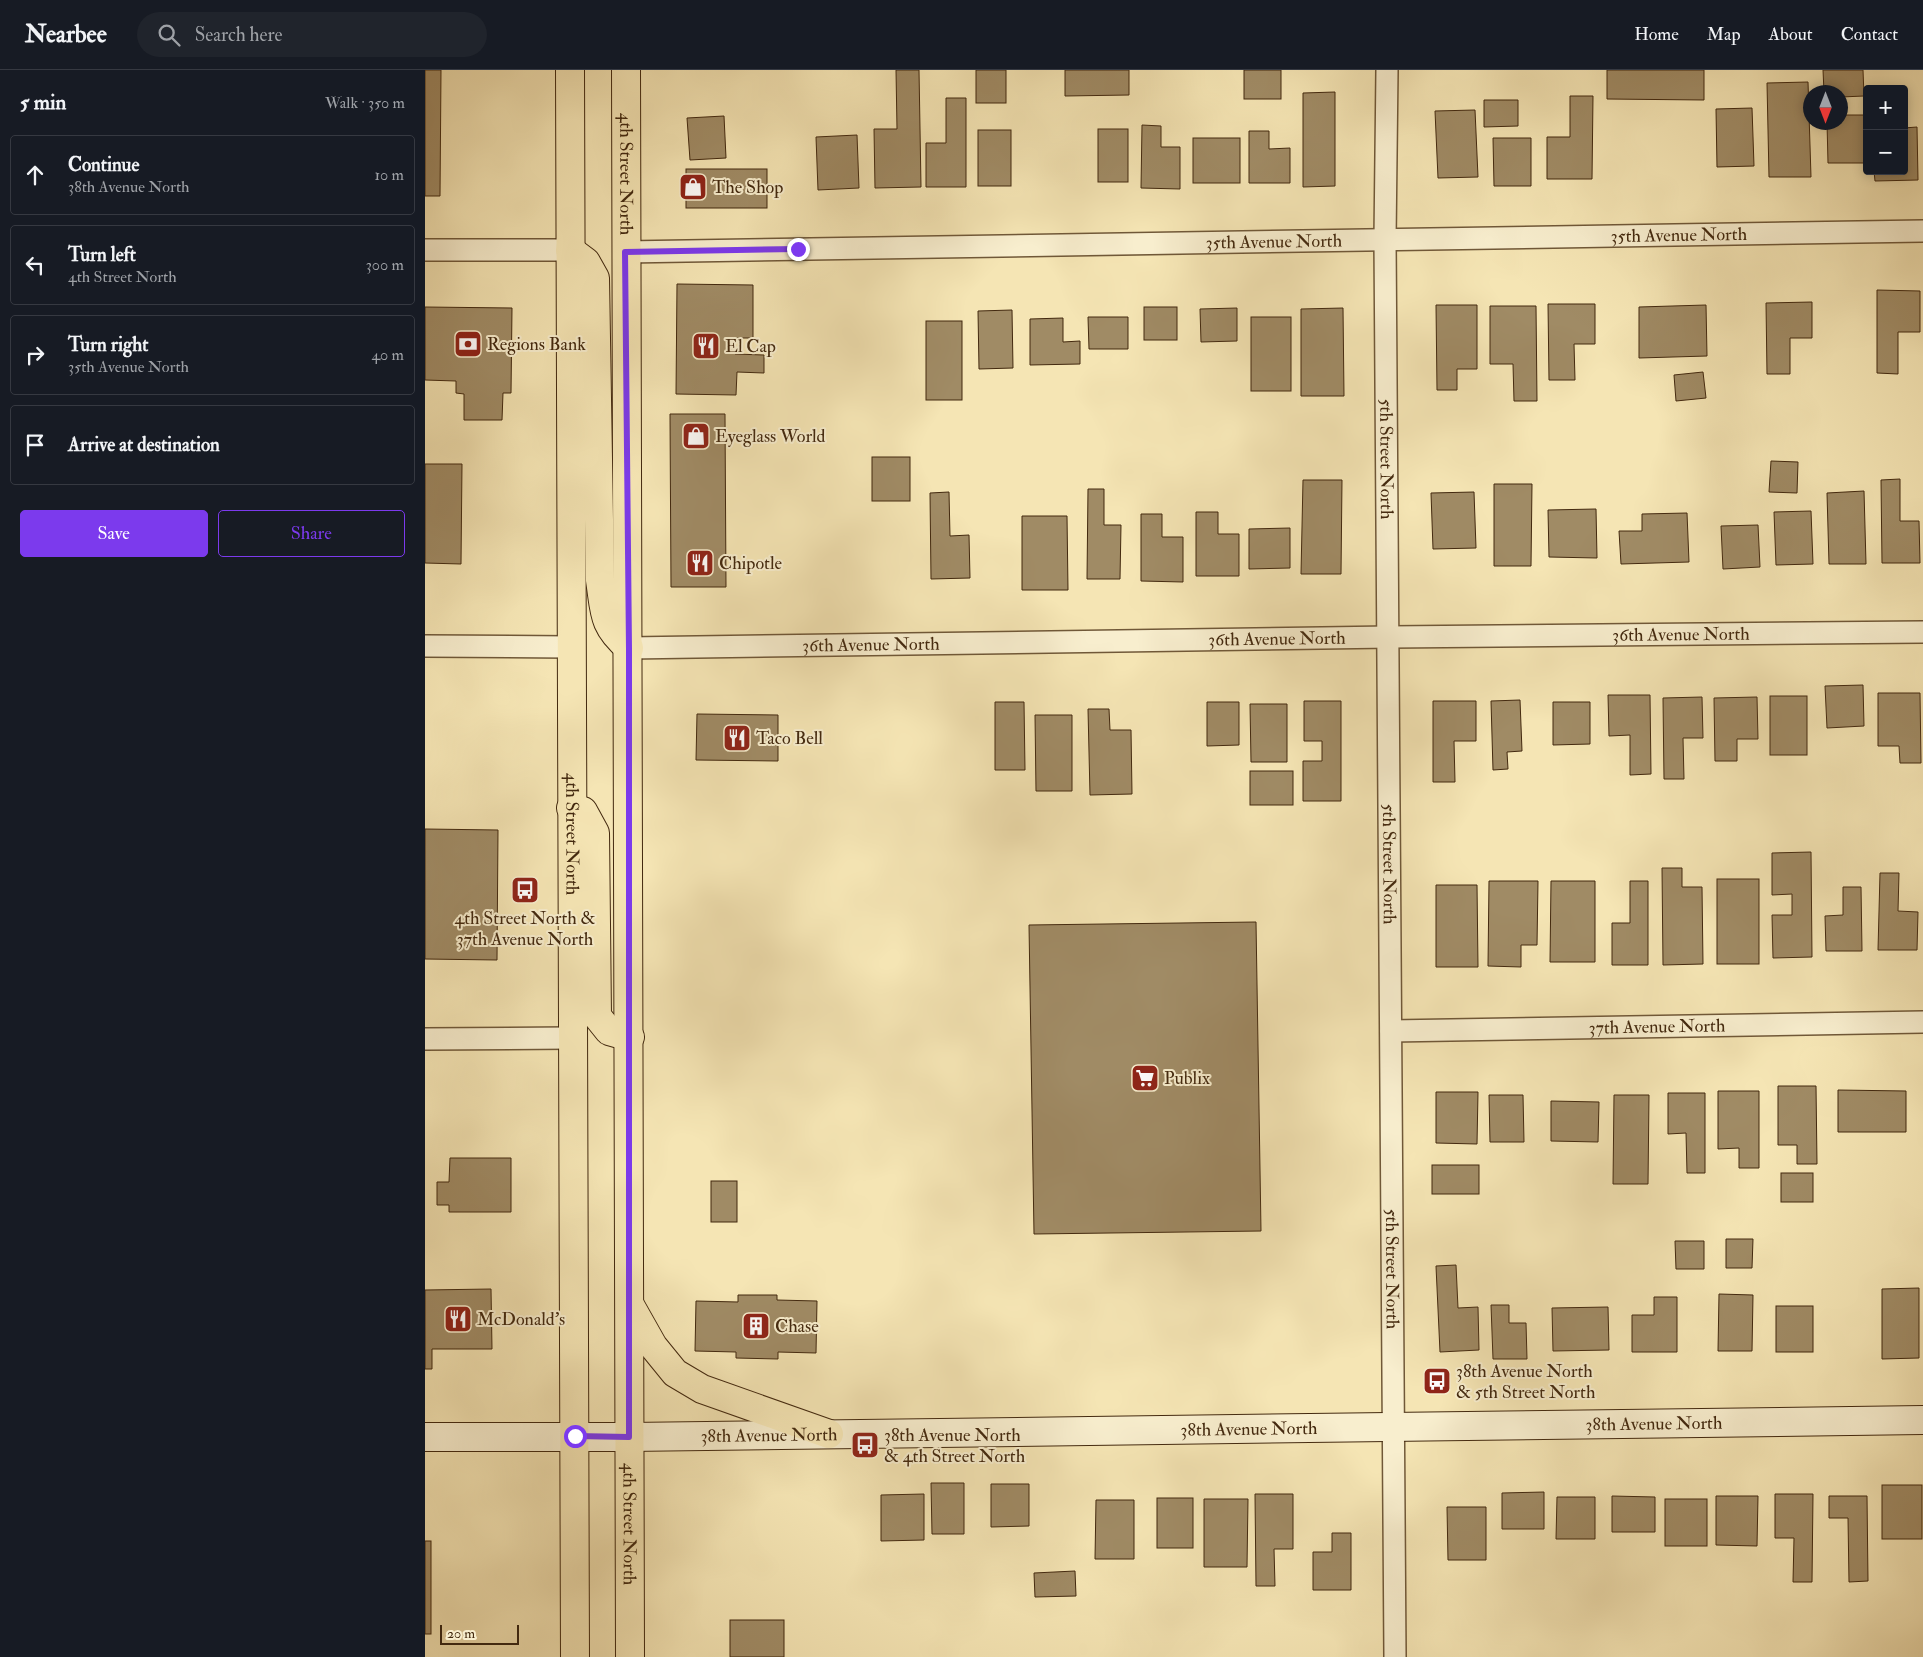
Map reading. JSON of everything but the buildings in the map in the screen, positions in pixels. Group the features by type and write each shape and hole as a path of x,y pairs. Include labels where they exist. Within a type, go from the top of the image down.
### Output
{"main road":[{"name":"4th Street North","path":"570,70 571,1038 575,1657"},
{"name":"4th Street North","path":"626,70 625,252 630,1037 630,1657"},
{"path":"570,250 586,262 595,278 600,580 606,621 614,635 629,648"},
{"path":"571,808 583,811 595,833 597,1016 609,1031 630,1037"},
{"path":"630,1304 653,1346 675,1373 702,1389 829,1434"},
{"name":"38th Avenue North","path":"425,1436 629,1437 1923,1420"}],"street":[{"name":"5th Street North","path":"1387,70 1385,239 1390,637 1392,1426 1395,1657"},
{"name":"35th Avenue North","path":"625,252 1923,231"},
{"path":"425,250 570,250"},
{"name":"36th Avenue North","path":"629,648 1390,637 1923,632"},
{"path":"425,646 570,647"},
{"name":"37th Avenue North","path":"1391,1032 1923,1022"},
{"path":"425,1039 571,1038"}],"place":[{"name":"The Shop","path":"693,187"},
{"name":"Regions Bank","path":"468,344"},
{"name":"El Cap","path":"706,346"},
{"name":"Eyeglass World","path":"696,436"},
{"name":"Chipotle","path":"700,563"},
{"name":"Taco Bell","path":"737,738"},
{"name":"4th Street North & 37th Avenue North","path":"525,890"},
{"name":"Publix","path":"1145,1078"},
{"name":"McDonald's","path":"458,1319"},
{"name":"Chase","path":"756,1326"},
{"name":"38th Avenue North & 5th Street North","path":"1437,1381"},
{"name":"38th Avenue North & 4th Street North","path":"865,1445"}],"route":[{"path":"575,1436 629,1437 629,648 625,252 798,249"}]}
